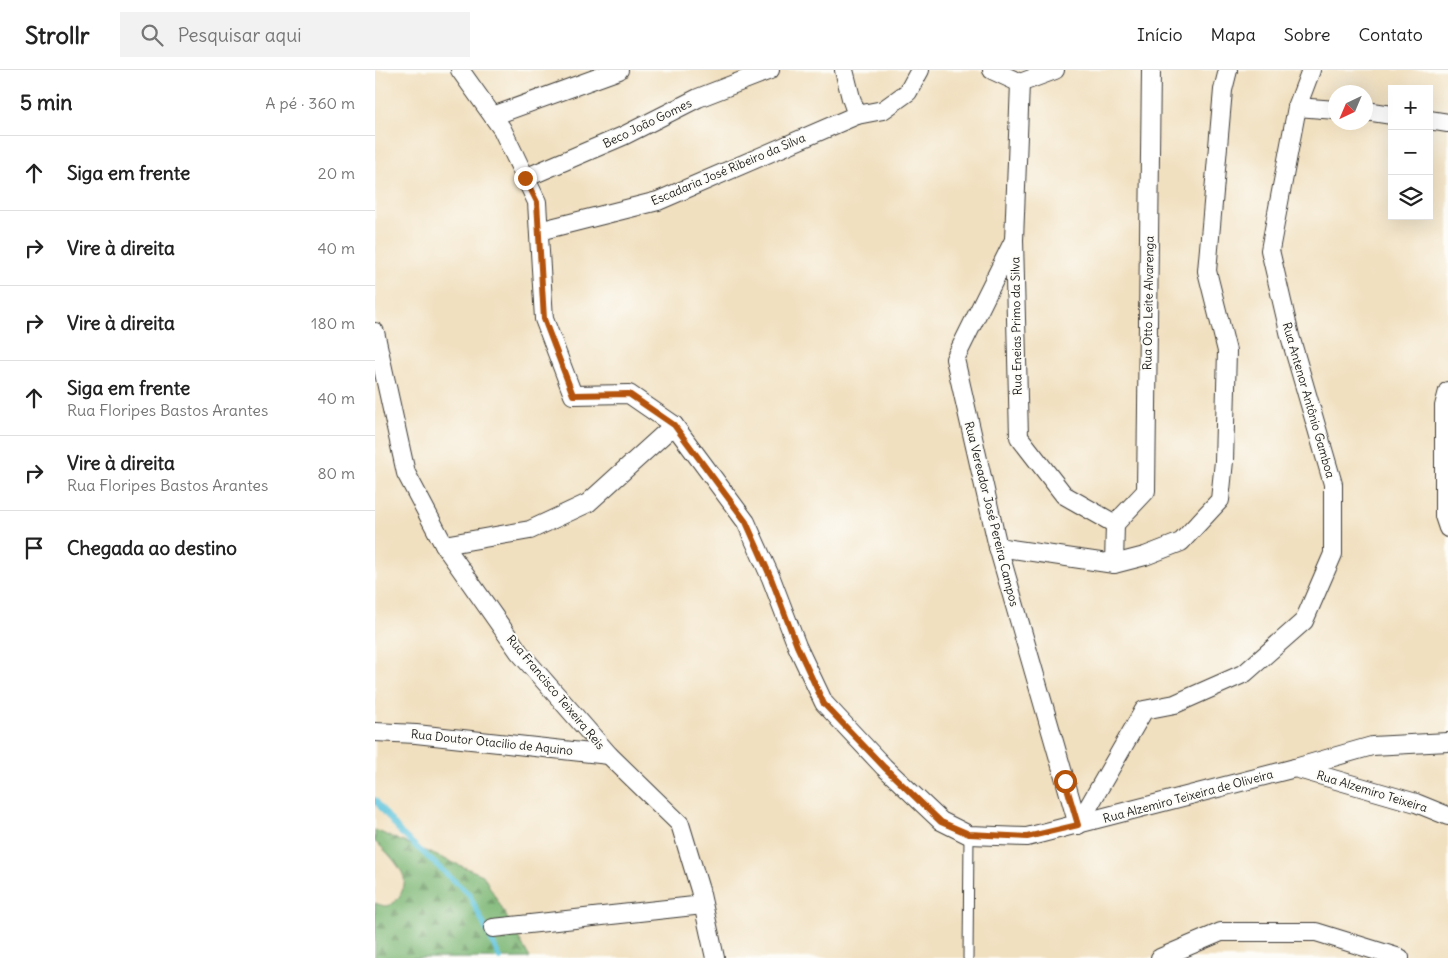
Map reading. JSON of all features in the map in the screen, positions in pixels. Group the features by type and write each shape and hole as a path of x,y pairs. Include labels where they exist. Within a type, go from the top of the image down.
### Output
{"street":[{"path":"460,70 501,129 537,202 539,231"},
{"path":"493,116 619,70"},
{"name":"Beco João Gomes","path":"525,178 623,136 698,98 770,70"},
{"path":"844,70 857,114"},
{"name":"Escadaria José Ribeiro da Silva","path":"539,231 658,201 857,114 883,110 908,92 920,70"},
{"path":"992,70 1020,83 1055,70"},
{"name":"Rua Otto Leite Alvarenga","path":"1115,524 1146,491 1151,70"},
{"path":"998,547 1114,564 1145,556 1181,542 1220,500 1225,461 1227,351 1207,271 1223,90 1228,70"},
{"name":"Rua Antenor Antônio Gamboa","path":"1078,825 1144,710 1175,704 1245,674 1304,620 1333,554 1333,484 1290,336 1270,250 1297,107 1311,70"},
{"name":"Rua Eneias Primo da Silva","path":"1020,83 1014,240 1019,437 1064,495 1115,524"},
{"path":"1297,107 1328,109"},
{"path":"1373,112 1388,114"},
{"path":"1433,121 1448,123"},
{"name":"Rua Alzemiro Teixeira de Oliveira","path":"539,231 544,319 573,395 629,394 674,425 746,522 771,578 797,646 824,704 884,767 941,822 969,834 1027,837 1295,768 1372,746 1448,742"},
{"name":"Rua Vereador José Pereira Campos","path":"1014,240 955,359 998,547 1078,825"},
{"name":"Rua Francisco Teixeira Reis","path":"375,332 406,473 444,545 519,652 609,755 680,824 703,905 715,958"},
{"path":"1448,391 1444,406 1444,516 1448,528"},
{"path":"444,545 530,530 588,503 674,425"},
{"path":"1114,564 1115,524"},
{"name":"Rua Doutor Otacilio de Aquino","path":"375,732 416,734 609,755"},
{"name":"Rua Alzemiro Teixeira","path":"1295,768 1416,803 1448,816"},
{"path":"493,928 703,905"},
{"path":"1160,958 1221,932 1316,932 1400,958"}],"lane":[{"path":"968,958 969,834"}],"green space":[{"path":"375,830 483,875 530,958 375,958 375,903 386,906 394,903 404,886 404,878 396,864 375,842"}],"waterway":[{"path":"375,800 401,833 469,894 500,958"}],"route":[{"path":"525,178 537,202 544,319 573,395 629,394 674,425 746,522 771,578 797,646 824,704 884,767 941,822 969,834 1027,837 1078,825 1065,781"}]}
